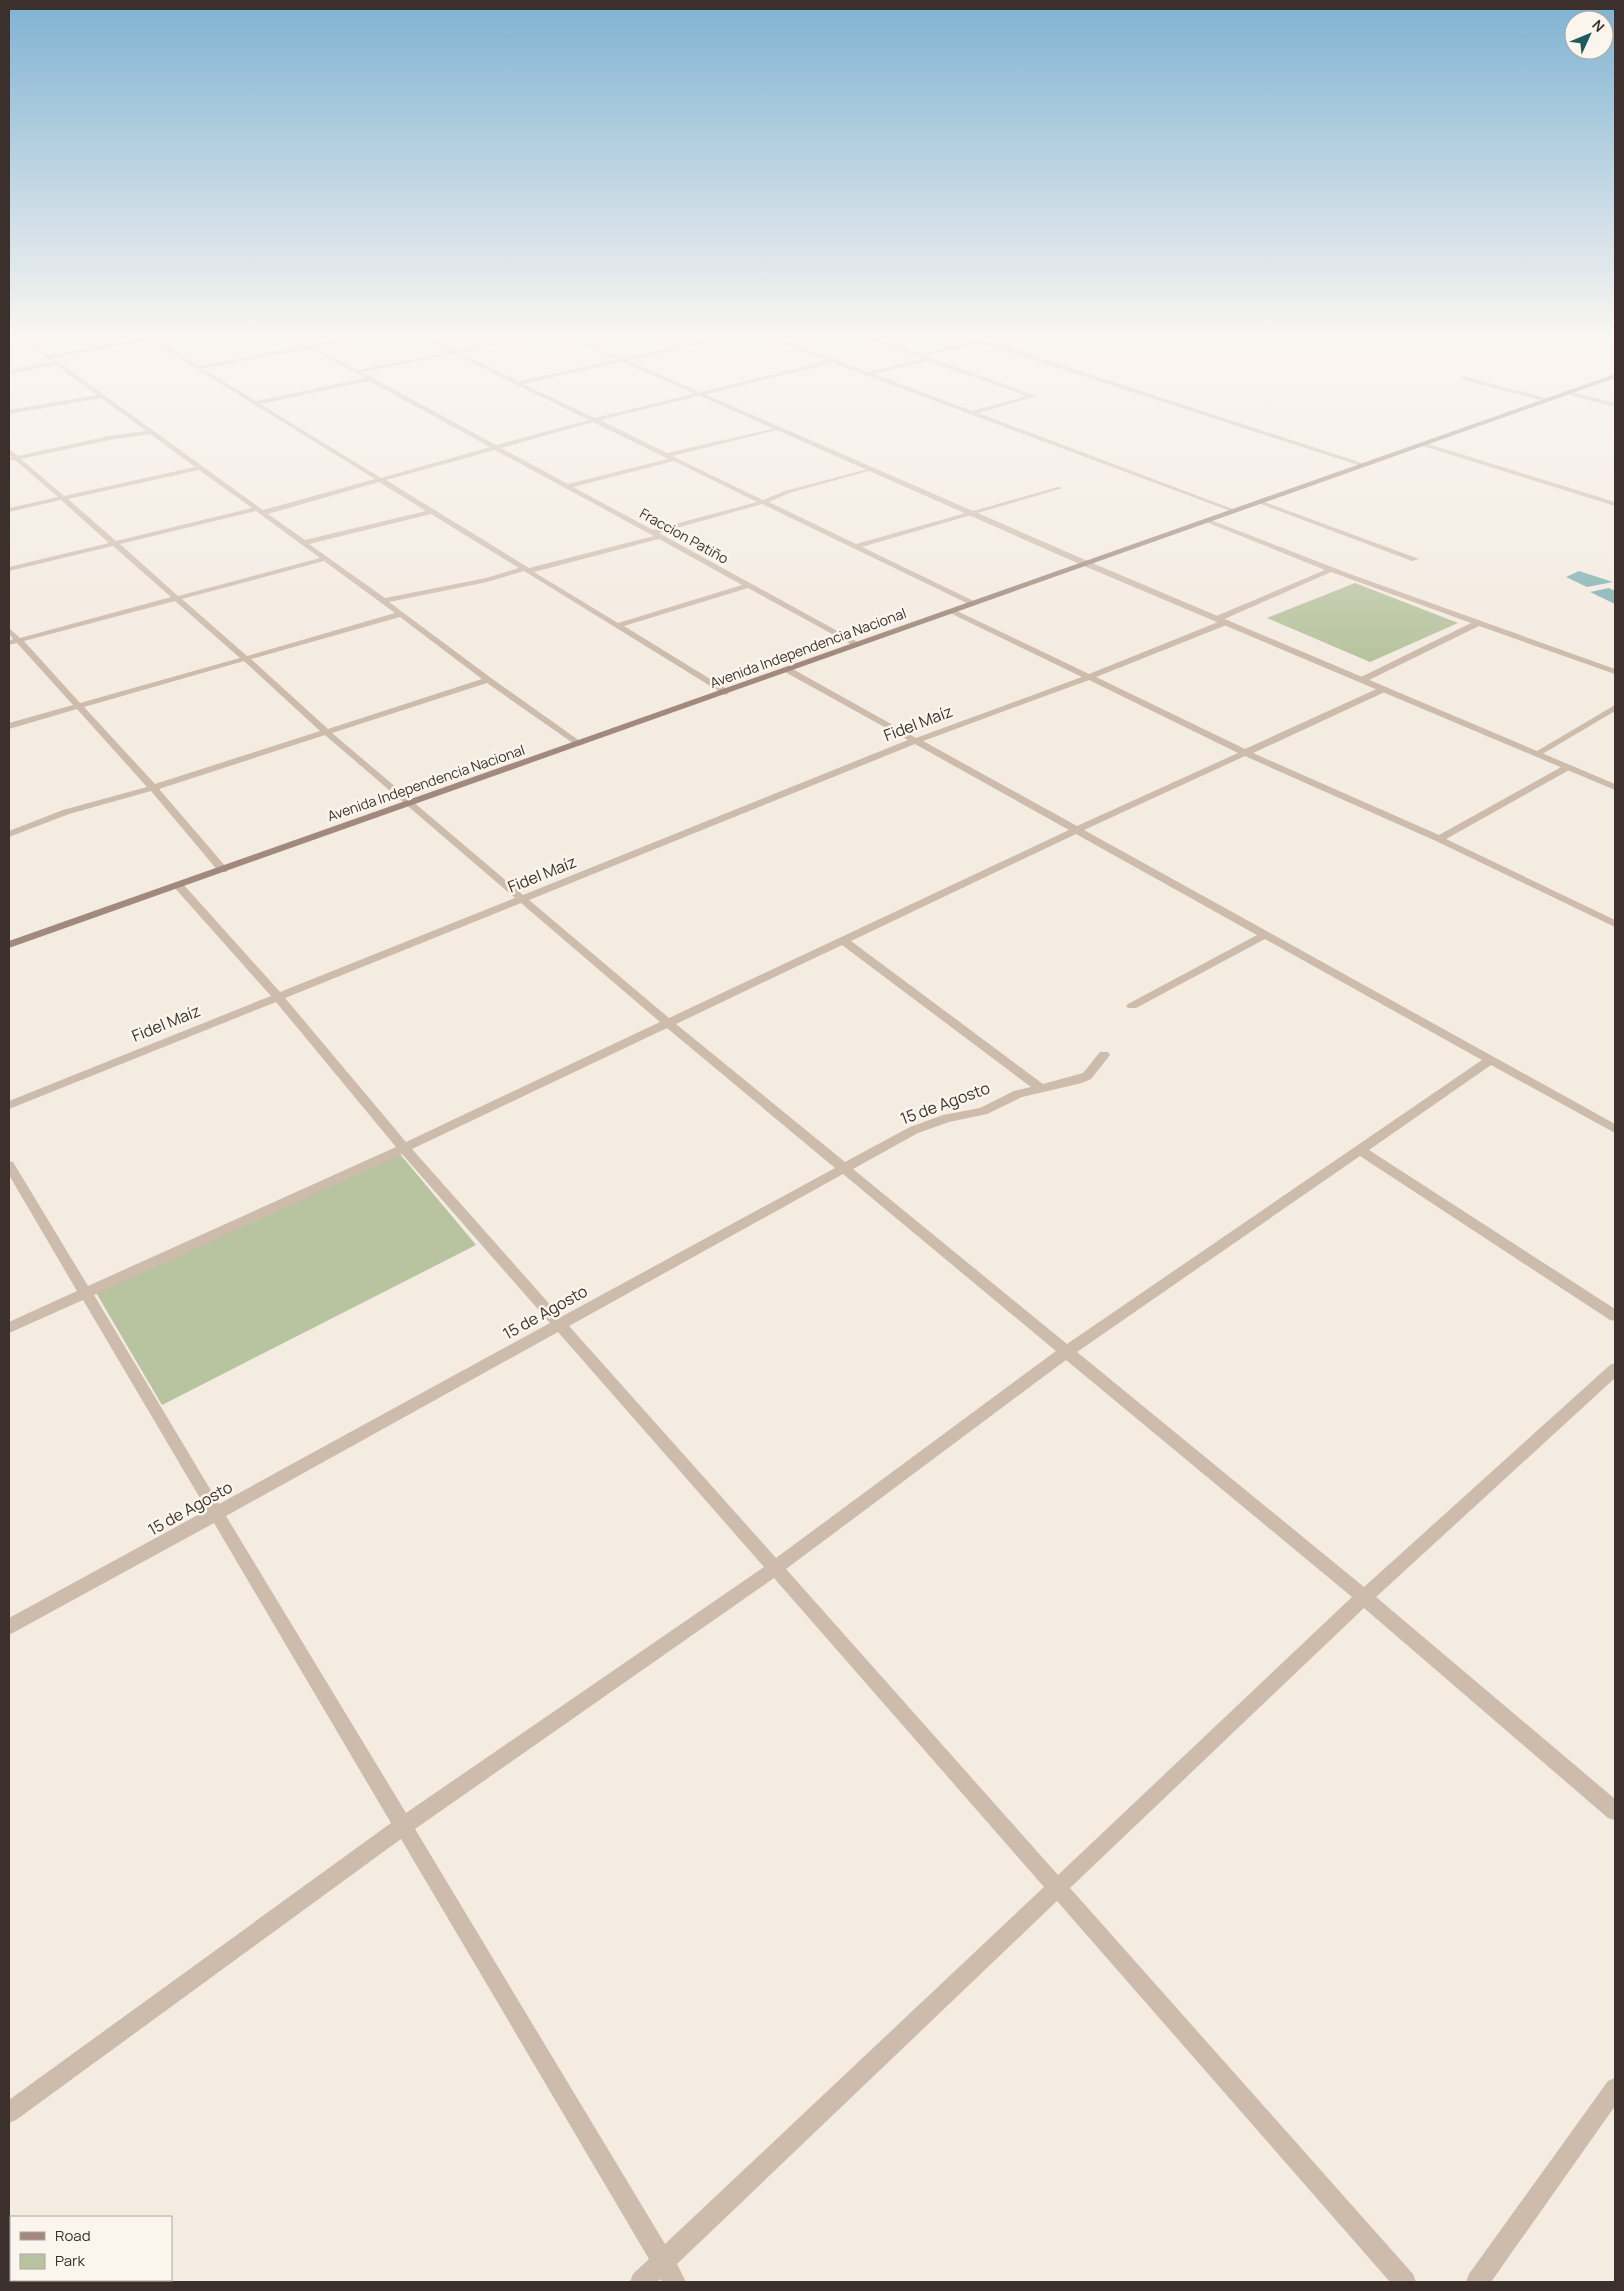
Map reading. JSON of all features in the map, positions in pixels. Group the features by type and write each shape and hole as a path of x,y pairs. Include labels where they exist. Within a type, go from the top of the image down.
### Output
{"main road":[{"name":"Avenida Independencia Nacional","path":"9,944 580,744 1431,441"}],"street":[{"path":"12,458 95,441"},
{"path":"162,441 401,614 488,680 580,744"},
{"path":"317,441 725,692"},
{"name":"Fraccion Patiño","path":"483,441 859,645"},
{"path":"9,569 259,511 381,480 521,441"},
{"path":"638,441 973,604"},
{"path":"667,455 725,441"},
{"path":"808,441 1087,564 1615,787"},
{"path":"1046,441 1235,511"},
{"path":"1289,441 1364,465"},
{"path":"1422,444 1615,504"},
{"path":"9,451 12,458 62,498 246,659 326,732 668,1023 1364,1597 1615,1812"},
{"path":"567,486 674,459"},
{"path":"9,510 200,468"},
{"path":"383,601 487,580 656,535 763,502 787,492 870,468"},
{"path":"855,547 1060,488"},
{"path":"1260,502 1415,559"},
{"path":"303,543 432,512"},
{"path":"1208,521 1347,576 1480,622 1615,672"},
{"path":"13,641 325,559"},
{"path":"1217,619 1333,569"},
{"path":"617,626 749,585"},
{"path":"953,612 1244,752 1439,839 1615,924"},
{"path":"9,726 401,614"},
{"name":"Fidel Maíz","path":"9,1105 277,996 524,900 915,741 1089,677 1226,622"},
{"path":"1362,680 1466,631 1480,622"},
{"path":"9,630 13,641 79,706 153,788 223,870"},
{"path":"788,670 1492,1059 1615,1129"},
{"path":"9,834 66,812 153,788 488,680"},
{"path":"9,1328 404,1148 1076,830 1384,689"},
{"path":"1536,754 1615,708"},
{"path":"1439,839 1568,767"},
{"path":"178,885 277,996 404,1148 1404,2282"},
{"path":"1132,1006 1265,935"},
{"path":"843,940 1040,1088"},
{"name":"15 de Agosto","path":"9,1627 914,1130 947,1118 983,1111 1018,1094 1078,1080 1087,1076 1104,1055"},
{"path":"9,2113 403,1826 775,1568 1066,1352 1492,1059"},
{"path":"1359,1149 1615,1316"},
{"path":"9,1165 675,2282"},
{"path":"641,2282 1364,1597 1615,1369"},
{"path":"1477,2282 1615,2088"}],"green space":[{"path":"1355,583 1458,623 1370,662 1267,618"},
{"path":"400,1154 476,1245 162,1405 95,1291"}],"water":[{"path":"1579,571 1613,582 1587,587 1566,577"},
{"path":"1609,588 1615,591 1615,604 1590,592"}]}
